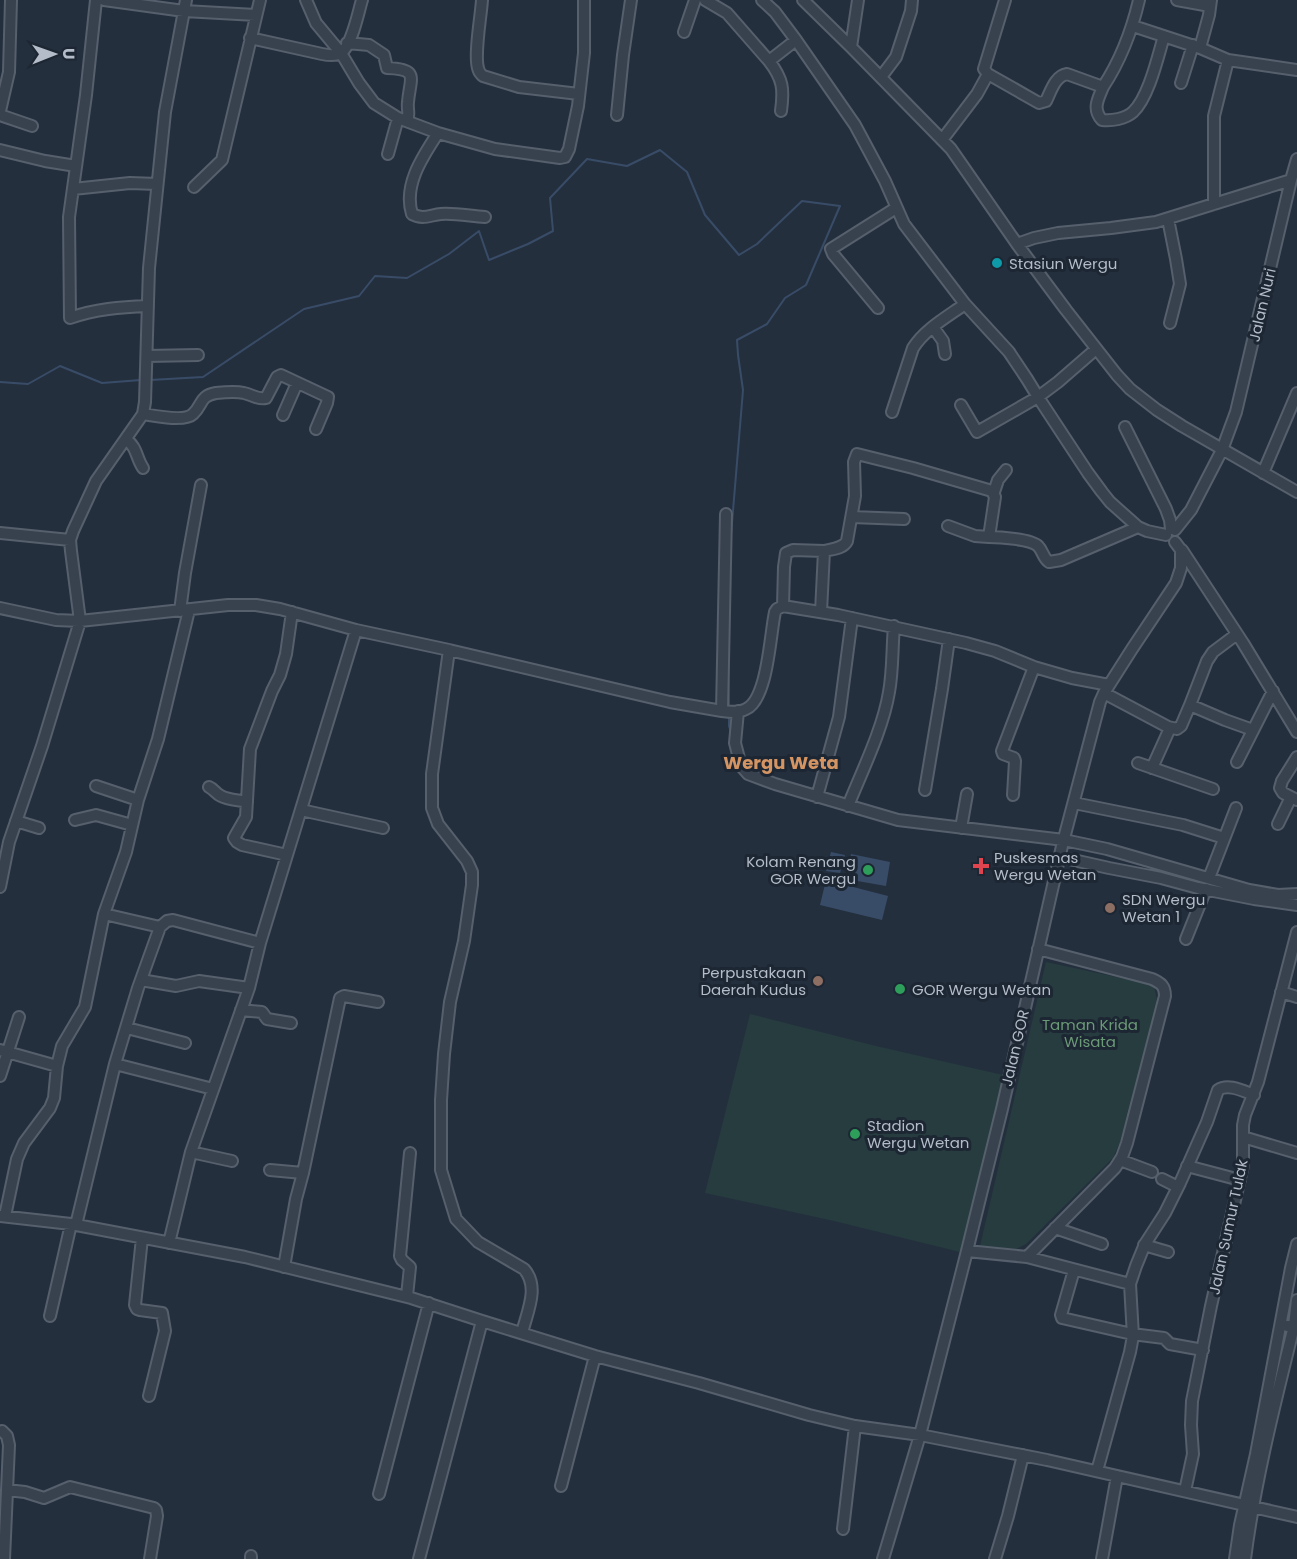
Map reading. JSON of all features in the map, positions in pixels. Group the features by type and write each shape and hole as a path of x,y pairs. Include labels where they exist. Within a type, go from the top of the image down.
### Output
{"street":[{"path":"0,111 9,72 5,38 11,0"},
{"path":"96,0 86,95 69,217 70,318 119,307 148,306"},
{"path":"104,0 185,6 256,15"},
{"path":"194,187 222,160 260,0"},
{"path":"306,0 316,23 344,48 359,83 374,103 403,119 438,133 495,149 560,158 565,157 569,149 579,94 584,53 584,0"},
{"path":"344,48 353,32 362,0"},
{"path":"482,0 477,57 479,72 483,76 519,87 579,94"},
{"path":"617,115 631,0"},
{"path":"684,32 695,0"},
{"path":"705,0 727,14 770,61 783,84 781,111"},
{"path":"762,0 775,12 796,40 855,125 904,224 965,304 1009,352 1102,492 1138,527"},
{"path":"803,0 951,148 1017,244 1096,349 1130,389 1157,410 1297,492"},
{"path":"851,47 858,0"},
{"path":"881,77 896,57 912,0"},
{"path":"1005,0 984,69 988,74 1039,103 1046,101 1058,78 1062,75 1067,74 1103,87"},
{"path":"1139,0 1133,26 1096,106 1097,115 1102,120 1120,119 1132,113 1141,102 1164,36"},
{"path":"1176,0 1211,3 1197,47 1181,83"},
{"path":"0,887 9,842 42,746 80,621 70,540 96,481 143,414 146,389 149,268 157,184 165,112 185,6"},
{"path":"1133,26 1228,60 1297,70"},
{"path":"250,38 332,55 344,48 369,45 384,55 387,68 410,73 408,106 410,116 403,119 388,154"},
{"path":"770,61 796,40"},
{"path":"1214,204 1214,116 1228,60"},
{"path":"942,140 977,94 988,74"},
{"path":"0,115 32,126"},
{"path":"438,133 416,172 411,198 412,214 418,217 439,214 485,217"},
{"path":"0,150 76,166"},
{"name":"Jalan Nuri","path":"1222,450 1236,412 1297,159"},
{"path":"1017,244 1058,233 1144,224 1168,219 1291,180"},
{"path":"73,189 130,183 157,184"},
{"path":"878,308 831,249 896,208"},
{"path":"1168,219 1180,284 1170,323"},
{"path":"892,412 913,348 919,339 965,304"},
{"path":"933,327 943,341 945,354"},
{"path":"961,405 977,432 1038,397 1096,349"},
{"path":"146,361 198,355"},
{"path":"143,414 188,417 193,414 202,399 215,393 242,392 261,399 266,398 279,375 328,397 316,429"},
{"path":"283,415 297,383"},
{"path":"1263,473 1297,393"},
{"name":"Jalan GOR","path":"883,1559 920,1435 968,1251 1062,846 1100,702 1176,584 1181,568 1179,535 1171,531 1166,509 1125,428"},
{"path":"126,440 135,447 142,468"},
{"path":"948,526 975,536 1032,543 1040,548 1049,562 1061,560 1138,527 1171,531 1191,510 1222,450"},
{"path":"783,606 786,553 793,550 824,551 845,545 847,541 855,496 854,462 857,454 994,492"},
{"path":"989,537 994,492 998,480 1006,470"},
{"path":"201,485 185,573 185,610 158,739 138,800 126,852 104,914 85,1007 62,1046 57,1066 54,1098 50,1108 24,1143 16,1159 3,1216 74,1225 245,1257 407,1296 596,1356 809,1415 855,1426 920,1435 1023,1455 1297,1517"},
{"path":"726,514 730,711 739,759 748,774 898,820 961,828 1062,846 1107,849 1254,899 1297,904"},
{"path":"852,517 904,519"},
{"path":"0,534 70,540"},
{"path":"1178,545 1297,732"},
{"path":"821,612 824,551"},
{"path":"0,608 56,620 80,621 228,605 256,605 670,702 743,711 753,704 759,694 767,664 775,612 783,606 894,626 995,651 1034,668 1107,689 1170,728 1177,729 1181,726 1207,661 1213,652 1236,634"},
{"path":"287,855 242,845 234,838 246,817 250,749 283,665 292,612"},
{"path":"817,797 839,717 852,618"},
{"path":"848,806 886,706 890,690 894,626"},
{"path":"170,1243 191,1152 249,988 260,943 356,630"},
{"path":"924,790 949,639"},
{"path":"449,650 432,774 432,808 438,824 467,861 472,872 472,879 464,940 450,1002 444,1054 441,1100 441,1170 456,1219 478,1242 524,1269 529,1275 533,1291 522,1333"},
{"path":"1014,795 1016,761 1003,754 1002,751 1034,668"},
{"path":"1238,762 1273,691"},
{"path":"1190,705 1253,730"},
{"path":"1152,768 1170,728"},
{"path":"1278,824 1294,799 1280,791 1280,784 1297,757"},
{"path":"1138,763 1213,789"},
{"path":"96,786 138,800"},
{"path":"209,786 222,797 247,802"},
{"path":"961,828 967,794"},
{"path":"1074,803 1183,825 1224,838"},
{"path":"1186,939 1236,808"},
{"path":"301,810 383,828"},
{"path":"75,820 96,815 132,825"},
{"path":"16,822 39,828"},
{"path":"1062,846 1109,868 1278,895 1297,894"},
{"path":"104,914 159,927"},
{"path":"50,1316 116,1064 159,927 173,920 260,943"},
{"name":"Jalan Sumur Tulak","path":"1185,1491 1193,1454 1192,1401 1240,1180 1244,1155 1245,1115 1254,1095 1274,1025 1281,992 1296,946 1297,932"},
{"path":"1027,1257 1115,1168 1120,1160 1127,1143 1166,996 1165,988 1152,979 1038,949"},
{"path":"141,980 177,986 199,981 249,988"},
{"path":"1281,992 1297,998"},
{"path":"284,1267 296,1199 340,998 344,996 378,1002"},
{"path":"241,1010 262,1012 267,1020 291,1023"},
{"path":"0,1076 4,1052 19,1017"},
{"path":"127,1028 185,1043"},
{"path":"4,1052 57,1066"},
{"path":"116,1064 213,1089"},
{"path":"1097,1471 1130,1352 1132,1334 1130,1284 1144,1245 1165,1213 1178,1187 1207,1122 1218,1090 1221,1087 1227,1087 1254,1095"},
{"path":"1243,1137 1297,1153"},
{"path":"191,1152 232,1161"},
{"path":"407,1296 410,1267 400,1256 410,1153"},
{"path":"1120,1160 1157,1175 1178,1187"},
{"path":"1187,1166 1240,1180"},
{"path":"270,1170 303,1173"},
{"path":"1055,1228 1102,1244"},
{"path":"142,1238 135,1305 140,1310 161,1312 164,1319 163,1340 149,1396"},
{"path":"1144,1245 1168,1252"},
{"path":"1289,1326 1291,1268 1297,1245"},
{"path":"968,1251 1027,1257 1130,1284"},
{"path":"1074,1270 1061,1317 1132,1334 1164,1338 1170,1344 1203,1350"},
{"path":"1245,1559 1256,1454 1297,1300"},
{"path":"379,1494 429,1303"},
{"path":"419,1559 482,1321"},
{"path":"561,1486 596,1356"},
{"path":"843,1529 855,1426"},
{"path":"2,1431 6,1433 8,1440 4,1559"},
{"path":"995,1559 1023,1455"},
{"path":"1102,1559 1117,1476"},
{"path":"7,1490 25,1492 44,1498 70,1487 154,1508 157,1516 150,1559"},
{"path":"1235,1559 1249,1506"}],"green space":[{"name":"Taman Krida Wisata","path":"1046,962 1149,984 1154,987 1157,1014 1120,1142 1113,1158 1026,1244 1016,1249 980,1246"},
{"name":"Stadion Wergu Wetan","path":"750,1014 1003,1075 964,1253 834,1221 705,1193"}],"water":[{"path":"831,852 845,855 840,873 826,871"},
{"name":"Kolam Renang GOR Wergu","path":"851,854 890,862 886,886 846,879"},
{"path":"826,880 888,896 882,920 820,905"}],"waterway":[{"path":"150,380 203,377 304,309 359,296 375,276 407,278 449,254 479,231 489,260 528,244 553,231 550,198 587,159 627,166 660,150 687,172 705,215 739,255 757,244 802,201 840,206 806,285 785,298 767,324 737,340 743,390 731,535"},
{"path":"0,382 28,384 60,366 102,383 141,380"},
{"path":"728,655 729,709"},
{"path":"729,715 732,735"}],"place":[{"name":"Stasiun Wergu","path":"997,263"},
{"name":"Puskesmas Wergu Wetan","path":"981,866"},
{"name":"Kolam Renang GOR Wergu","path":"868,870"},
{"name":"SDN Wergu Wetan 1","path":"1110,908"},
{"name":"Perpustakaan Daerah Kudus","path":"818,981"},
{"name":"GOR Wergu Wetan","path":"900,989"},
{"name":"Stadion Wergu Wetan","path":"855,1134"}],"district":[{"name":"Wergu Weta","path":"781,762"}]}
